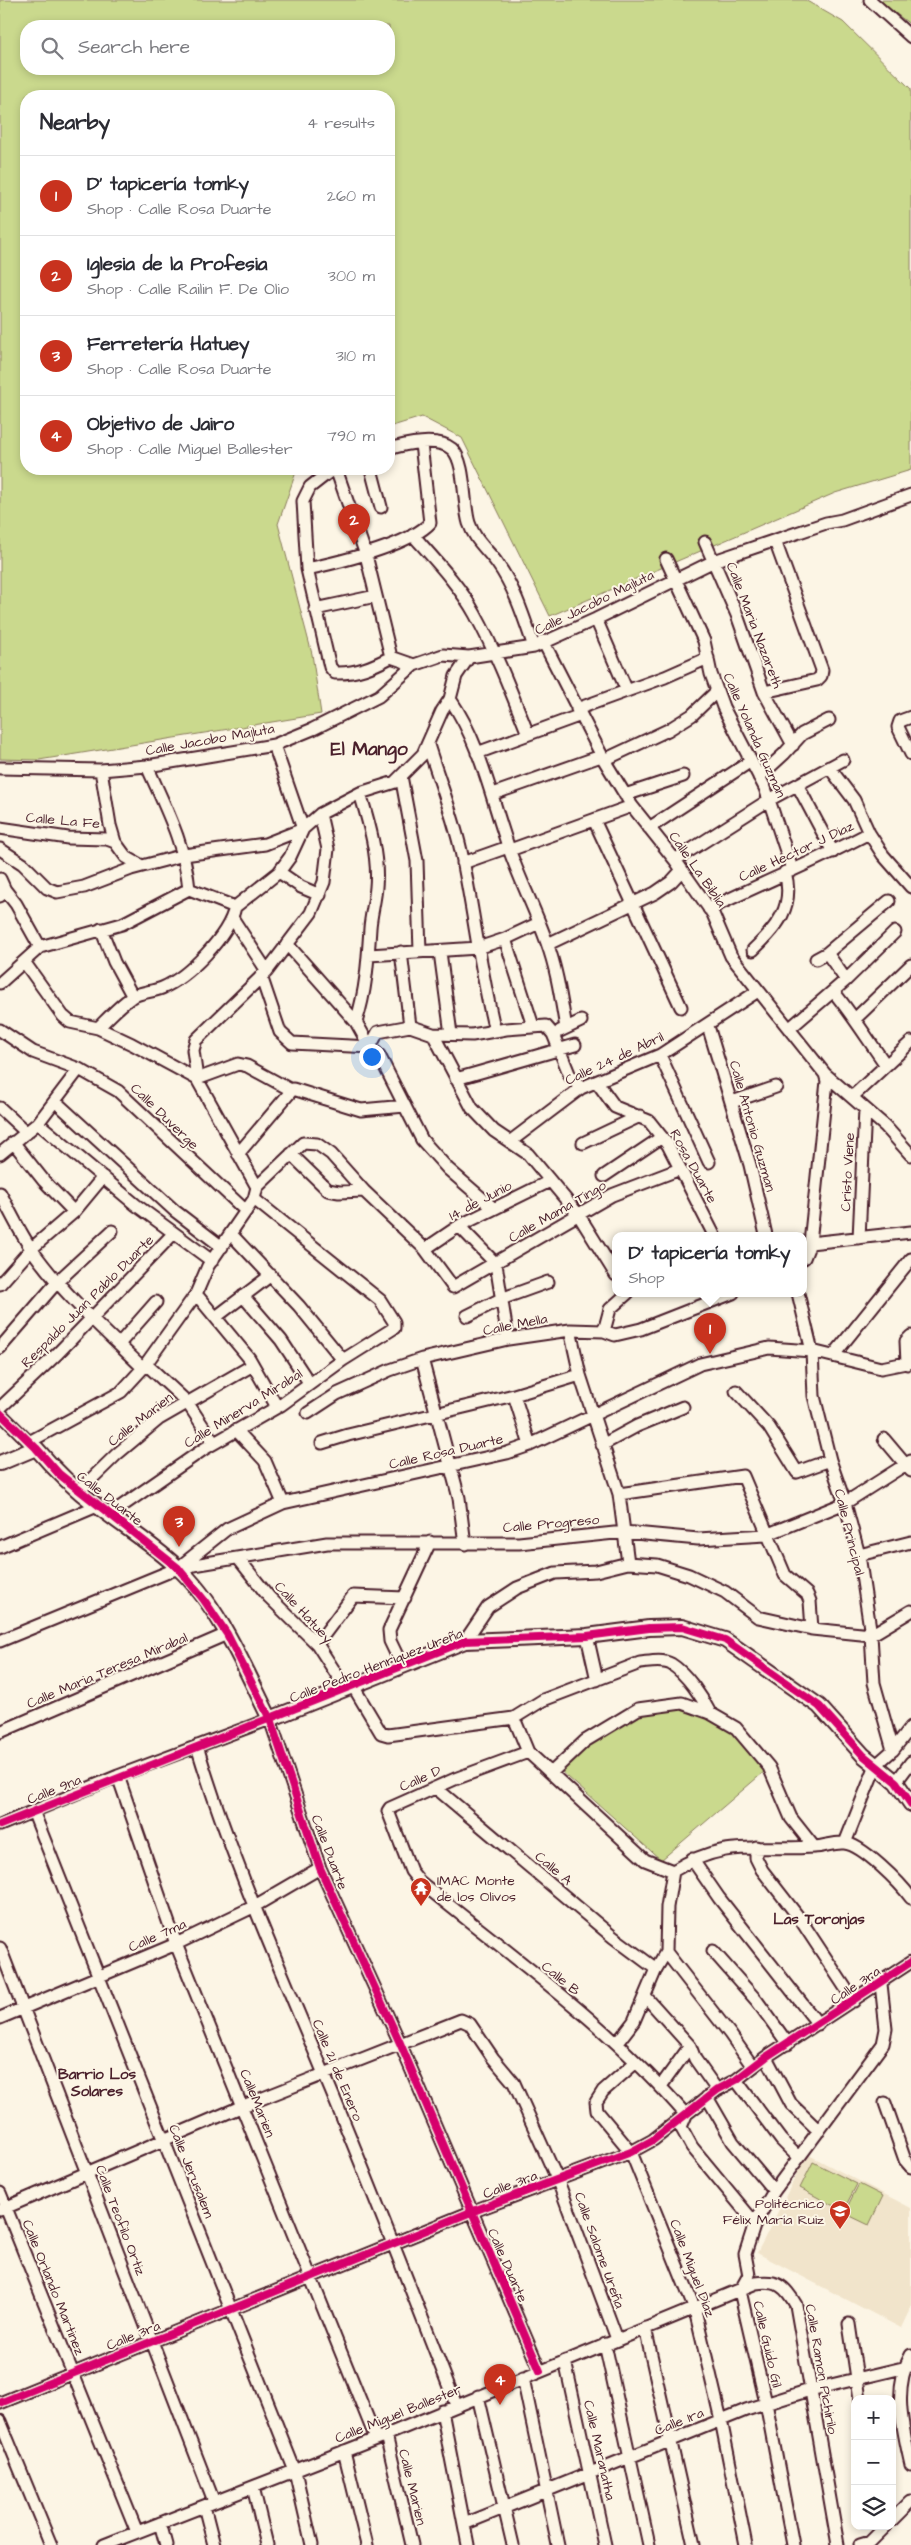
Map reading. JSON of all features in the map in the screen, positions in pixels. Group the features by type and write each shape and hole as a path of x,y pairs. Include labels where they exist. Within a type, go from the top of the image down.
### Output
{"street":[{"path":"870,0 911,37"},
{"name":"Calle La Biblia","path":"395,448 438,443 451,448 458,457 469,523 483,549 497,562 539,644 579,712 602,758 632,806 679,865 709,909 731,956 825,1074 885,1126 911,1155"},
{"path":"308,569 366,555 428,526 431,520 421,444"},
{"path":"327,475 310,487 303,501 308,569 315,609 330,668 335,673 344,674 372,667 391,657 414,665"},
{"path":"337,475 366,555 391,657"},
{"path":"373,475 381,507"},
{"name":"Calle Jacobo Majluta","path":"0,768 101,770 147,766 274,745 313,729 379,696 414,665 444,655 469,657 495,654 539,644 596,619 714,561 826,522 842,520 911,497"},
{"path":"413,534 445,571 474,613 495,654 528,734"},
{"path":"764,692 817,680 822,676 822,670 774,541"},
{"name":"Calle Maria Nazareth","path":"705,542 737,614 764,692 793,745"},
{"name":"Calle Yolanda Guzman","path":"666,559 674,580 704,641 716,692 769,800 788,871 789,886 786,908 769,935 753,950"},
{"path":"315,609 376,596"},
{"path":"596,619 627,691"},
{"path":"3,829 0,850 23,864 47,888 56,892 84,887 142,866 184,855 265,844 303,829 320,814 360,794 395,782 423,754 442,711 450,699 456,676 469,657"},
{"path":"477,753 528,734 708,658"},
{"path":"493,794 602,758 668,730 692,715 716,692"},
{"path":"450,699 464,720 493,794 509,849 548,944 557,977 566,1028"},
{"path":"911,717 900,721 898,727 911,754"},
{"path":"759,777 802,734 829,720"},
{"path":"98,1028 133,996 162,988 181,977 216,943 234,913 279,872 290,857 303,829 274,745"},
{"path":"428,745 463,863 486,995 495,1031"},
{"path":"548,944 655,893 670,882 679,865 769,800 843,760"},
{"path":"650,828 750,761"},
{"path":"147,766 184,855 189,889"},
{"path":"829,767 854,800 869,833 884,855 906,873 911,887"},
{"path":"101,770 110,826 115,842"},
{"path":"401,776 418,861 420,952"},
{"path":"625,795 682,776"},
{"path":"798,786 833,852"},
{"path":"356,1022 362,1003 369,955 371,915 376,886 375,859 369,823 360,794"},
{"path":"463,863 632,806"},
{"path":"257,1187 197,1079 193,1050 196,1040 264,974 311,913 320,895 328,849 320,814"},
{"path":"594,820 680,1007"},
{"name":"Calle La Fe","path":"3,829 68,838 107,839 115,842 126,857 142,866"},
{"name":"Calle Hector J Diaz","path":"709,909 788,871 833,852 869,833"},
{"path":"279,872 301,887 320,895"},
{"path":"1,886 16,904 40,947"},
{"path":"189,889 234,913 264,974 285,1038 292,1044 370,1047"},
{"path":"0,983 25,963 40,947 122,924 189,889"},
{"path":"816,959 828,953 889,900"},
{"path":"369,955 401,952 440,952 478,948 505,939 539,923"},
{"path":"101,929 114,962 133,996"},
{"path":"790,1029 846,980 895,932"},
{"path":"505,939 533,1026"},
{"path":"287,944 356,1022 370,1047 379,1054 422,1140 448,1169 493,1208"},
{"path":"401,952 410,1026"},
{"path":"440,952 451,1034"},
{"path":"828,953 846,980"},
{"path":"25,963 63,1016 70,1022 98,1028 197,1079 238,1064 247,1066 291,1090"},
{"path":"856,1018 911,965"},
{"name":"Calle 24 de Abril","path":"511,1141 581,1088 660,1055 708,1026 758,989"},
{"path":"833,991 856,1018 886,1065"},
{"path":"554,1034 581,1022"},
{"path":"370,1047 378,1032 410,1026 433,1034 472,1035 533,1026 546,1026 554,1034 570,1076 581,1088"},
{"name":"Calle Antonio Guzman","path":"708,1026 750,1165 765,1232"},
{"name":"Calle Duverge","path":"0,1030 33,1052 80,1069 118,1091 246,1211"},
{"path":"433,1034 472,1108 494,1131 528,1154 578,1214 612,1269"},
{"path":"852,1097 911,1042"},
{"path":"456,1079 575,1045"},
{"path":"660,1055 709,1162"},
{"path":"0,1154 38,1123 80,1069"},
{"path":"807,1250 810,1243 827,1080 825,1074"},
{"name":"Rosa Duarte","path":"597,1082 619,1111 640,1116 649,1121 662,1137 712,1232"},
{"path":"732,1102 776,1087"},
{"path":"238,1154 291,1090 295,1088 339,1105 360,1110 405,1106"},
{"path":"56,1102 175,1211 222,1247"},
{"path":"0,1108 27,1133"},
{"name":"Cristo Viene","path":"860,1238 865,1109"},
{"path":"583,1143 640,1116"},
{"path":"38,1123 174,1234 212,1261"},
{"path":"604,1176 662,1137"},
{"path":"13,1142 44,1181 74,1212"},
{"path":"0,1463 121,1392 145,1366 196,1294 212,1261 254,1199 257,1187 304,1142 316,1144 331,1154 364,1191 425,1249"},
{"path":"291,1154 328,1190 339,1192 364,1191"},
{"name":"Calle Mama Tingo","path":"425,1249 453,1287 496,1264 612,1195 680,1169"},
{"path":"0,1284 31,1249 74,1212 103,1177"},
{"name":"14 de Junio","path":"425,1249 460,1226 550,1180"},
{"path":"0,1193 31,1249 58,1281 119,1344 187,1402 214,1443"},
{"name":"Calle Minerva Mirabal","path":"109,1515 214,1443 277,1407 343,1360 394,1328 394,1322 380,1300 254,1199"},
{"path":"460,1226 496,1264 508,1339"},
{"path":"0,1348 58,1281 112,1231"},
{"path":"810,1243 911,1232"},
{"name":"Respaldo Juan Pablo Duarte","path":"0,1408 174,1234"},
{"path":"231,1234 270,1274 343,1360"},
{"path":"833,1356 911,1259"},
{"path":"216,1317 270,1274"},
{"path":"467,1316 501,1299 548,1282"},
{"path":"196,1294 253,1365 277,1407"},
{"path":"243,1296 281,1340 310,1384"},
{"path":"604,1331 610,1309 624,1297"},
{"name":"Calle Mella","path":"308,1413 337,1394 390,1370 422,1359 508,1339 570,1330 604,1331 615,1335 641,1329 724,1297"},
{"name":"Calle Principal","path":"799,1297 812,1351 814,1396 830,1460 845,1503 859,1555 871,1635 874,1683 893,1750"},
{"path":"119,1344 156,1302"},
{"path":"570,1330 580,1375 619,1494 628,1563"},
{"path":"909,1363 906,1341 911,1336"},
{"name":"Calle Rosa Duarte","path":"0,1642 178,1568 227,1529 283,1503 507,1453 530,1445 593,1413 700,1364 769,1348 812,1351 881,1368 909,1363"},
{"path":"422,1359 451,1465 465,1544"},
{"name":"Calle Marien","path":"78,1492 145,1431 187,1402 202,1396 253,1365"},
{"path":"322,1444 436,1413 514,1395 580,1375"},
{"path":"736,1391 769,1427 796,1472 830,1460"},
{"path":"514,1395 530,1445"},
{"path":"602,1445 637,1426 683,1407"},
{"name":"Calle Duarte","path":"0,1413 78,1492 178,1568 204,1600 227,1634 270,1719 320,1868 400,2042 540,2371"},
{"path":"236,1430 265,1461 283,1503"},
{"path":"884,1439 909,1466"},
{"name":"Calle Progreso","path":"178,1568 327,1543 518,1543 624,1532 698,1539 766,1535 845,1503 909,1466"},
{"path":"619,1494 743,1476 766,1535 785,1575 807,1594 812,1610 812,1629"},
{"path":"0,1547 97,1506"},
{"path":"402,1666 390,1641 389,1630 430,1542"},
{"path":"859,1555 911,1542"},
{"name":"Calle Hatuey","path":"238,1558 269,1597 317,1644 350,1687 381,1733 388,1735 514,1718"},
{"path":"465,1641 488,1607 517,1588 555,1573 596,1570 628,1563 657,1565 689,1575 726,1592 758,1617 812,1629 871,1635 911,1611"},
{"path":"317,1644 353,1596 405,1598"},
{"name":"Calle Pedro Henriquez Ureña","path":"118,1776 270,1719 465,1641 587,1636 649,1628 682,1627 725,1640 820,1706 863,1755 876,1765"},
{"name":"Calle Maria Teresa Mirabal","path":"0,1732 227,1634"},
{"path":"587,1636 597,1680"},
{"path":"673,1871 645,1860 528,1752 514,1718 543,1700 640,1663 657,1661 671,1664 700,1693 710,1713"},
{"path":"551,1773 585,1741 638,1710 682,1703 710,1713 736,1728 768,1768 791,1818 814,1848"},
{"path":"845,1842 876,1765 893,1750 911,1728"},
{"name":"Calle 21 de Enero","path":"197,1746 210,1789 253,1907 394,2244 456,2405"},
{"name":"Calle D","path":"412,1871 388,1809 528,1752"},
{"path":"896,1782 911,1762"},
{"path":"876,1765 896,1782 911,1804"},
{"name":"Calle 9na","path":"0,1825 118,1776"},
{"name":"CalleMarien","path":"118,1776 176,1944 312,2276 381,2437"},
{"name":"Calle A","path":"436,1788 613,1937 656,1969"},
{"name":"Calle Jerusalem","path":"33,1811 295,2471 312,2545"},
{"path":"617,2042 634,2021 656,1969 666,1952 667,1906 673,1871 692,1859 728,1848 814,1848 845,1842 867,1855 887,1871 911,1898"},
{"path":"756,1847 756,1858 762,1870 800,1919 854,2001"},
{"path":"692,1859 719,1898 818,2024"},
{"name":"Calle 7ma","path":"0,2018 176,1944 253,1907 320,1868"},
{"name":"Calle B","path":"412,1871 420,1881 617,2042 661,2086 686,2115"},
{"name":"Calle Teofilo Ortiz","path":"0,1948 152,2341 209,2504 214,2545"},
{"path":"713,1951 757,2001 788,2044"},
{"path":"666,1952 754,2067"},
{"name":"Calle 3ra","path":"0,2403 471,2212 558,2181 631,2152 653,2140 712,2094 736,2080 766,2057 881,1984 911,1962"},
{"name":"Calle Guido Gil","path":"793,2545 766,2403 740,2290 749,2276 745,2254 756,2223 774,2191 883,2044 886,2028 881,1984"},
{"path":"645,1996 690,2046 733,2142 774,2191"},
{"name":"Calle Salome Ureña","path":"400,2042 461,2020 470,2024 493,2058 514,2083 558,2181 617,2339"},
{"path":"3,2209 243,2106 400,2042"},
{"path":"661,2086 690,2046"},
{"path":"766,2057 792,2104 819,2131"},
{"name":"Calle Miguel Díaz","path":"636,2062 603,2091 596,2102 596,2111 631,2152 695,2310 722,2420 746,2545"},
{"path":"736,2080 780,2140 798,2157"},
{"path":"885,2103 908,2164"},
{"path":"686,2115 681,2127 692,2147 756,2223"},
{"name":"Calle Orlando Martinez","path":"0,2193 3,2209 137,2532"},
{"name":"Calle Miguel Ballester","path":"104,2545 119,2542 137,2532 344,2452 617,2339 695,2310 756,2283 770,2281 787,2289"},
{"name":"Calle Ramon Pichirilo","path":"787,2289 796,2305 838,2545"},
{"path":"849,2324 859,2395"},
{"path":"645,2328 672,2440 694,2545"},
{"path":"605,2344 649,2545"},
{"path":"911,2355 899,2399 911,2465"},
{"name":"Calle Maranatha","path":"564,2361 605,2545"},
{"name":"Calle 1ra","path":"464,2524 504,2510 766,2403 908,2366"},
{"path":"523,2378 558,2545"},
{"path":"478,2396 513,2545"},
{"path":"442,2411 468,2545"},
{"path":"0,2421 51,2545"},
{"name":"Calle Marien","path":"381,2437 412,2545"},
{"path":"344,2452 367,2545"},
{"path":"253,2487 267,2545"},
{"path":"896,2516 911,2501"},
{"path":"160,2523 166,2545"},
{"path":"860,2545 870,2542 881,2530"}],"shaded area":[{"name":"Politécnico Félix María Ruiz","path":"807,2154 911,2208 911,2307 901,2328 757,2253"}],"green space":[{"path":"0,0 805,0 843,22 911,89 911,470 835,493 550,616 462,438 422,417 395,425 395,90 20,90 20,475 295,475 278,524 312,654 321,714 39,760 0,759"},
{"path":"878,0 911,0 911,25"},
{"path":"682,1708 729,1726 765,1771 661,1860 559,1769 590,1744 638,1715"},
{"path":"813,2162 857,2184 843,2211 800,2188"},
{"path":"859,2184 883,2196 869,2225 844,2213"}],"cycle path":[{"path":"0,1413 36,1448 59,1474 178,1568 204,1600 227,1634 270,1719 320,1868 400,2043 540,2371"},
{"path":"0,1825 465,1641 587,1636 649,1628 682,1627 725,1640 819,1706 863,1755 896,1782 911,1804"},
{"path":"0,2403 471,2212 631,2152 653,2140 717,2090 736,2080 766,2057 911,1962"}],"place":[{"name":"Iglesia de la Profesia","path":"354,545"},
{"name":"D' tapicería tomky","path":"710,1354"},
{"name":"Ferretería Hatuey","path":"179,1547"},
{"name":"IMAC Monte de los Olivos","path":"421,1907"},
{"name":"Politécnico Félix María Ruiz","path":"840,2230"},
{"name":"Objetivo de Jairo","path":"500,2405"}],"district":[{"name":"El Mango","path":"369,748"},
{"name":"Las Toronjas","path":"819,1919"},
{"name":"Barrio Los Solares","path":"97,2082"}]}
